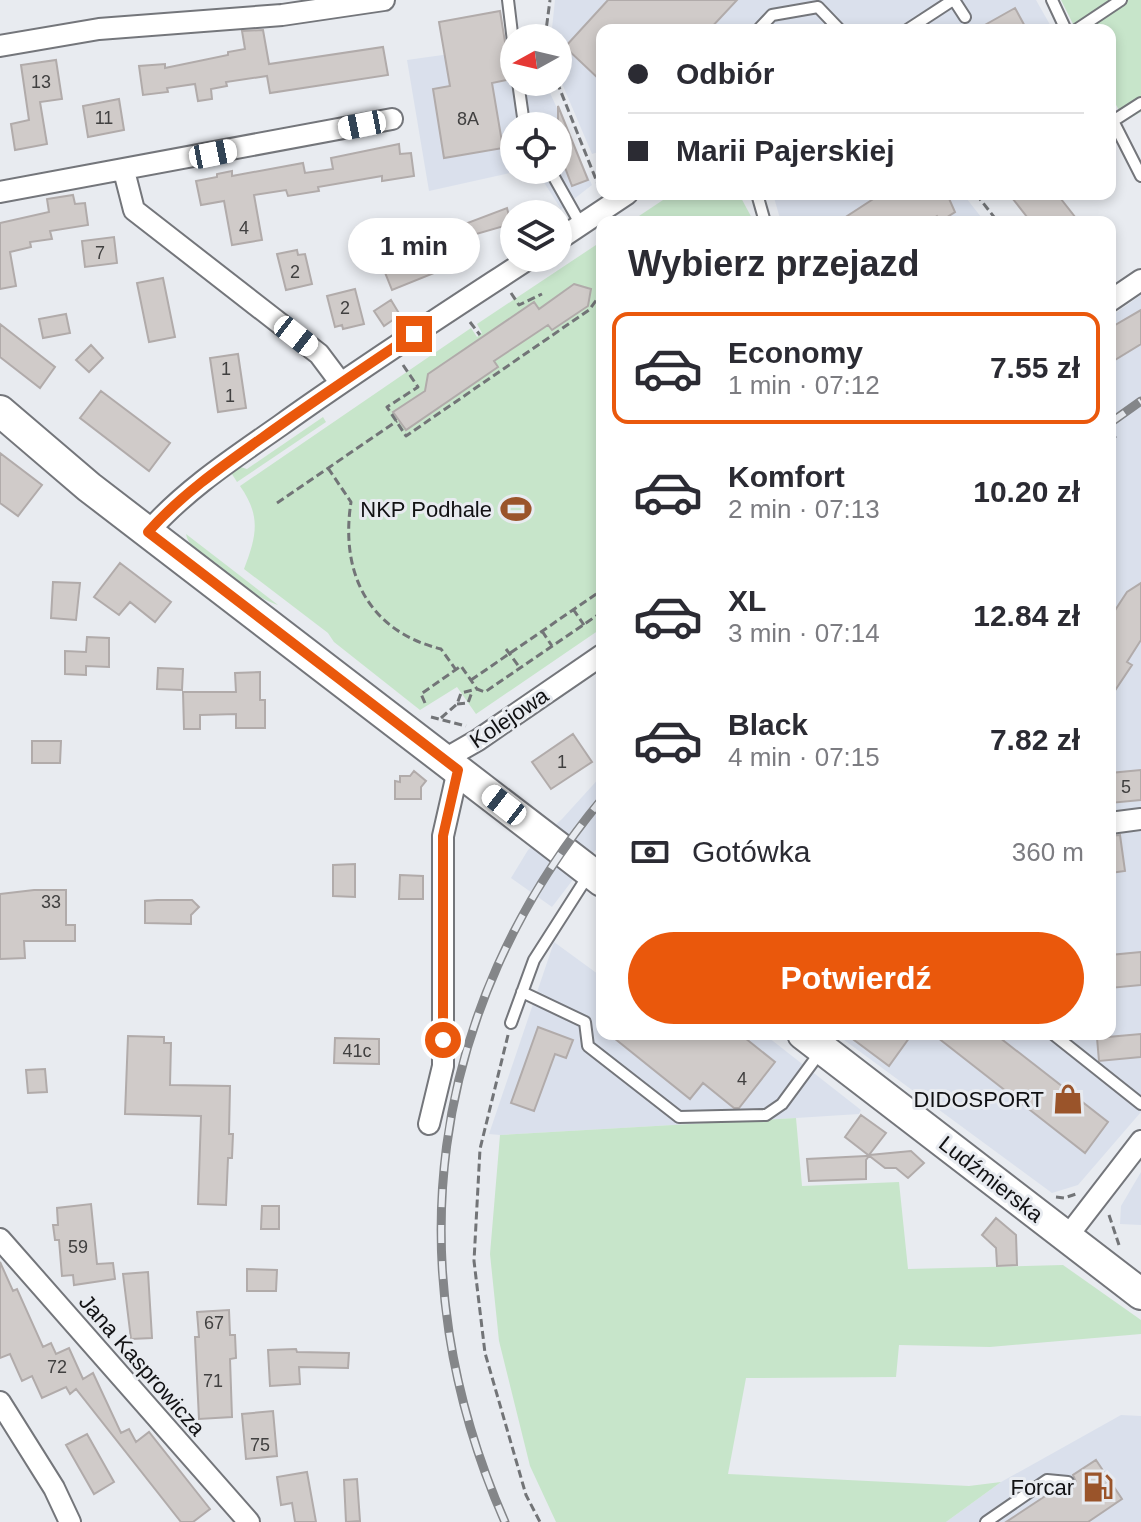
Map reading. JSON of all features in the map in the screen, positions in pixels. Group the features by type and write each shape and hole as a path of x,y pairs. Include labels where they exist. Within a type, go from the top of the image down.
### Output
{"main road":[{"name":"Kolejowa","path":"0,411 89,487 451,764"},
{"path":"451,764 596,876"},
{"name":"Ludźmierska","path":"813,1042 1141,1294"}],"street":[{"path":"0,46 99,29 282,15 384,0"},
{"path":"0,192 392,119"},
{"path":"124,171 134,210 319,354 340,382"},
{"path":"572,231 618,200"},
{"path":"148,532 166,511 203,480 340,382 509,272"},
{"path":"1116,297 1141,280"},
{"name":"Kolejowa","path":"451,764 478,740 596,659"},
{"path":"429,1124 443,1066 443,836 451,764"},
{"path":"1116,822 1141,819"},
{"path":"1067,1237 1141,1141"},
{"name":"Jana Kasprowicza","path":"0,1239 249,1522"},
{"path":"0,1402 54,1488 70,1522"}],"lane":[{"path":"508,0 511,24"},
{"path":"914,24 938,4 953,0 965,17"},
{"path":"1052,0 1063,24"},
{"path":"1085,24 1121,0"},
{"path":"764,24 772,15 814,3 834,24"},
{"path":"1116,116 1141,103"},
{"path":"1116,126 1141,176"},
{"path":"558,184 581,225"},
{"path":"511,1023 534,960 596,876"},
{"path":"522,992 585,1022 588,1046 679,1117 766,1115 782,1104 813,1042"},
{"path":"1061,1040 1141,1104"},
{"path":"986,1522 1047,1480 1068,1482"}],"path":[{"path":"547,24 550,0"},
{"path":"563,96 596,180"},
{"path":"981,200 993,216"},
{"path":"515,299 519,305 542,294"},
{"path":"408,372 418,387 387,407 406,436 589,310 596,301"},
{"path":"468,319 480,335"},
{"path":"277,503 397,421"},
{"path":"328,468 351,502 349,553 360,591 373,610 391,624 413,639 441,649 456,670"},
{"path":"471,680 508,650 596,594"},
{"path":"573,609 584,625"},
{"path":"440,719 457,704 461,693 485,692 596,616"},
{"path":"542,631 552,646"},
{"path":"508,650 520,668"},
{"path":"425,703 421,694 461,666 475,691"},
{"path":"457,704 468,703 475,691"},
{"path":"511,1023 480,1149 474,1261 485,1353 526,1495 540,1522"}],"shaded area":[{"path":"555,0 1036,0 1050,24 596,24 596,153 592,154 567,96 572,96 572,24 552,24"},
{"path":"500,47 500,96 551,96 559,112 500,112 500,175 429,191 407,60"},
{"path":"572,141 592,185 572,200 555,200 545,184 572,184"},
{"path":"775,200 968,200 980,216 779,216"},
{"path":"1141,295 1141,808 1116,810 1116,313"},
{"path":"596,782 596,850 552,907 511,878 528,850"},
{"path":"1141,831 1141,1112 1078,1185 1052,1193 844,1040 1116,1040 1116,833"},
{"path":"554,942 596,973 596,1040 772,1040 861,1110 859,1114 489,1134"},
{"path":"1141,1172 1141,1225 1120,1224 1121,1206"},
{"path":"1121,1415 1141,1416 1141,1522 946,1522 1001,1482"}],"green space":[{"path":"1061,0 1141,0 1141,112 1125,121 1116,105 1116,24 1073,24"},
{"path":"663,200 742,200 751,216 639,216"},
{"path":"596,245 596,632 476,714 457,687 420,710 334,642 328,633 244,569 255,526 251,507 240,486 471,328 477,337 482,333 477,324 555,272 572,272 572,261"},
{"path":"323,417 326,422 237,482 230,471 237,466 247,469"},
{"path":"186,534 278,605 240,586 211,565 190,543"},
{"path":"796,1118 802,1186 899,1182 908,1269 1063,1265 1141,1320 1141,1334 990,1347 899,1345 896,1377 746,1378 728,1474 969,1486 1001,1482 946,1522 556,1522 530,1466 499,1341 490,1254 500,1135"}],"building":[{"path":"608,0 737,0 715,24 596,24 596,76 572,54 572,39"},
{"path":"1015,8 1024,24 987,24"},
{"path":"500,11 500,81 492,83 500,149 444,158 433,89 450,86 439,22"},
{"path":"263,30 269,64 383,47 388,75 270,93 267,76 226,82 227,86 211,89 212,99 198,101 195,84 143,95 139,66 165,64 165,68 228,55 228,52 245,49 242,31"},
{"path":"56,60 62,99 40,102 47,144 15,150 11,124 29,120 21,65"},
{"path":"119,99 124,130 88,137 83,106"},
{"path":"572,141 588,180 571,184"},
{"path":"399,144 400,154 411,153 414,176 382,181 382,176 318,187 319,191 288,196 286,190 254,195 262,240 232,245 224,201 201,205 196,181 217,177 217,174 232,171 232,176 303,163 305,173 333,169 331,158"},
{"path":"73,195 75,204 85,203 88,225 50,231 52,239 30,242 31,247 10,252 16,286 0,289 0,223 49,212 47,199"},
{"path":"872,200 950,200 955,212 949,216 847,216"},
{"path":"1014,200 1062,200 1074,216 1026,216"},
{"path":"500,211 500,227 445,243 441,233"},
{"path":"114,237 117,263 85,267 82,241"},
{"path":"432,237 444,269 392,290 382,265 407,256 403,248"},
{"path":"297,250 298,255 305,254 312,284 286,290 277,254"},
{"path":"163,278 175,337 149,342 137,283"},
{"path":"574,284 591,289 588,306 552,330 548,325 494,361 498,367 406,430 393,412 425,391 428,374 534,302 539,309"},
{"path":"355,289 364,324 343,329 342,325 335,327 327,296"},
{"path":"391,300 400,315 384,326 374,311"},
{"path":"1141,310 1141,344 1116,359 1116,325"},
{"path":"66,314 70,333 43,338 39,319"},
{"path":"0,324 55,367 40,388 0,357"},
{"path":"91,345 103,358 89,372 76,360"},
{"path":"238,354 246,408 218,412 210,358"},
{"path":"101,391 170,443 149,471 80,418"},
{"path":"0,453 42,485 18,516 0,503"},
{"path":"120,563 171,602 155,622 130,602 119,615 94,597"},
{"path":"53,582 80,583 76,620 51,618"},
{"path":"1141,583 1141,640 1127,662 1132,665 1116,689 1116,609 1127,592"},
{"path":"87,637 109,638 109,667 86,666 86,675 65,674 65,651 86,652"},
{"path":"158,668 183,669 182,690 157,689"},
{"path":"260,672 260,700 265,700 265,728 236,728 236,714 200,715 200,729 184,729 183,692 236,692 235,673"},
{"path":"573,734 592,762 551,789 532,762"},
{"path":"32,741 61,741 60,763 32,763"},
{"path":"1141,770 1141,800 1116,802 1116,772"},
{"path":"414,771 426,781 421,787 421,799 395,799 395,781 400,782 400,776 410,776"},
{"path":"1116,835 1120,835 1125,871 1116,872"},
{"path":"355,864 355,897 333,896 333,865"},
{"path":"400,875 423,876 423,899 399,899"},
{"path":"66,890 66,925 75,925 75,941 24,941 25,958 0,959 0,894"},
{"path":"192,900 199,907 191,915 191,924 145,923 145,901"},
{"path":"1141,952 1141,985 1116,987 1116,954"},
{"path":"538,1027 573,1040 566,1058 555,1054 534,1111 511,1103"},
{"path":"1141,1034 1141,1057 1099,1061 1097,1040 1116,1040 1116,1036"},
{"path":"128,1036 164,1037 164,1043 171,1043 170,1085 230,1086 229,1134 233,1134 232,1158 228,1158 226,1205 198,1204 201,1116 125,1114"},
{"path":"335,1038 379,1039 379,1064 334,1063"},
{"path":"616,1040 748,1040 775,1062 739,1108 734,1108 703,1083 690,1099"},
{"path":"854,1040 908,1040 889,1066"},
{"path":"941,1040 1003,1040 1108,1122 1085,1153"},
{"path":"45,1069 47,1092 28,1093 26,1070"},
{"path":"861,1115 886,1133 869,1155 911,1151 924,1163 908,1178 896,1168 885,1168 845,1137"},
{"path":"869,1156 866,1160 866,1179 809,1181 807,1159"},
{"path":"91,1204 97,1264 113,1263 115,1279 74,1285 73,1275 62,1276 59,1240 55,1240 53,1225 58,1225 57,1208"},
{"path":"262,1206 279,1206 279,1229 261,1229"},
{"path":"996,1218 1016,1235 1017,1265 997,1266 996,1248 982,1235"},
{"path":"0,1262 13,1291 17,1289 43,1347 51,1343 56,1354 69,1348 83,1379 93,1373 121,1433 129,1429 136,1442 149,1432 210,1509 193,1522 181,1522 76,1389 70,1394 66,1387 42,1398 32,1376 22,1381 10,1354 0,1358"},
{"path":"247,1269 277,1270 276,1291 247,1291"},
{"path":"148,1272 152,1338 131,1339 123,1274"},
{"path":"229,1310 230,1335 235,1335 236,1358 230,1359 232,1417 199,1419 195,1337 199,1337 197,1312"},
{"path":"296,1349 297,1352 349,1353 348,1368 299,1367 300,1384 270,1386 268,1350"},
{"path":"273,1411 277,1456 246,1459 242,1414"},
{"path":"87,1434 114,1482 94,1494 66,1445"},
{"path":"1096,1460 1122,1499 1088,1522 1006,1522 1056,1489 1072,1489 1076,1482 1073,1475"},
{"path":"307,1472 316,1522 295,1522 292,1503 281,1505 277,1477"},
{"path":"357,1479 360,1521 346,1522 344,1480"}],"railway":[{"path":"1116,419 1141,401"},
{"path":"505,1522 470,1428 449,1333 441,1239 447,1146 465,1055 498,966 543,880 596,807"}],"place":[{"name":"NKP Podhale","path":"516,509"},
{"name":"DIDOSPORT","path":"1068,1099"},
{"name":"Forcar","path":"1098,1487"}],"route":[{"path":"414,334 340,382 203,480 166,511 148,532 458,770 443,836 443,1040"}]}
